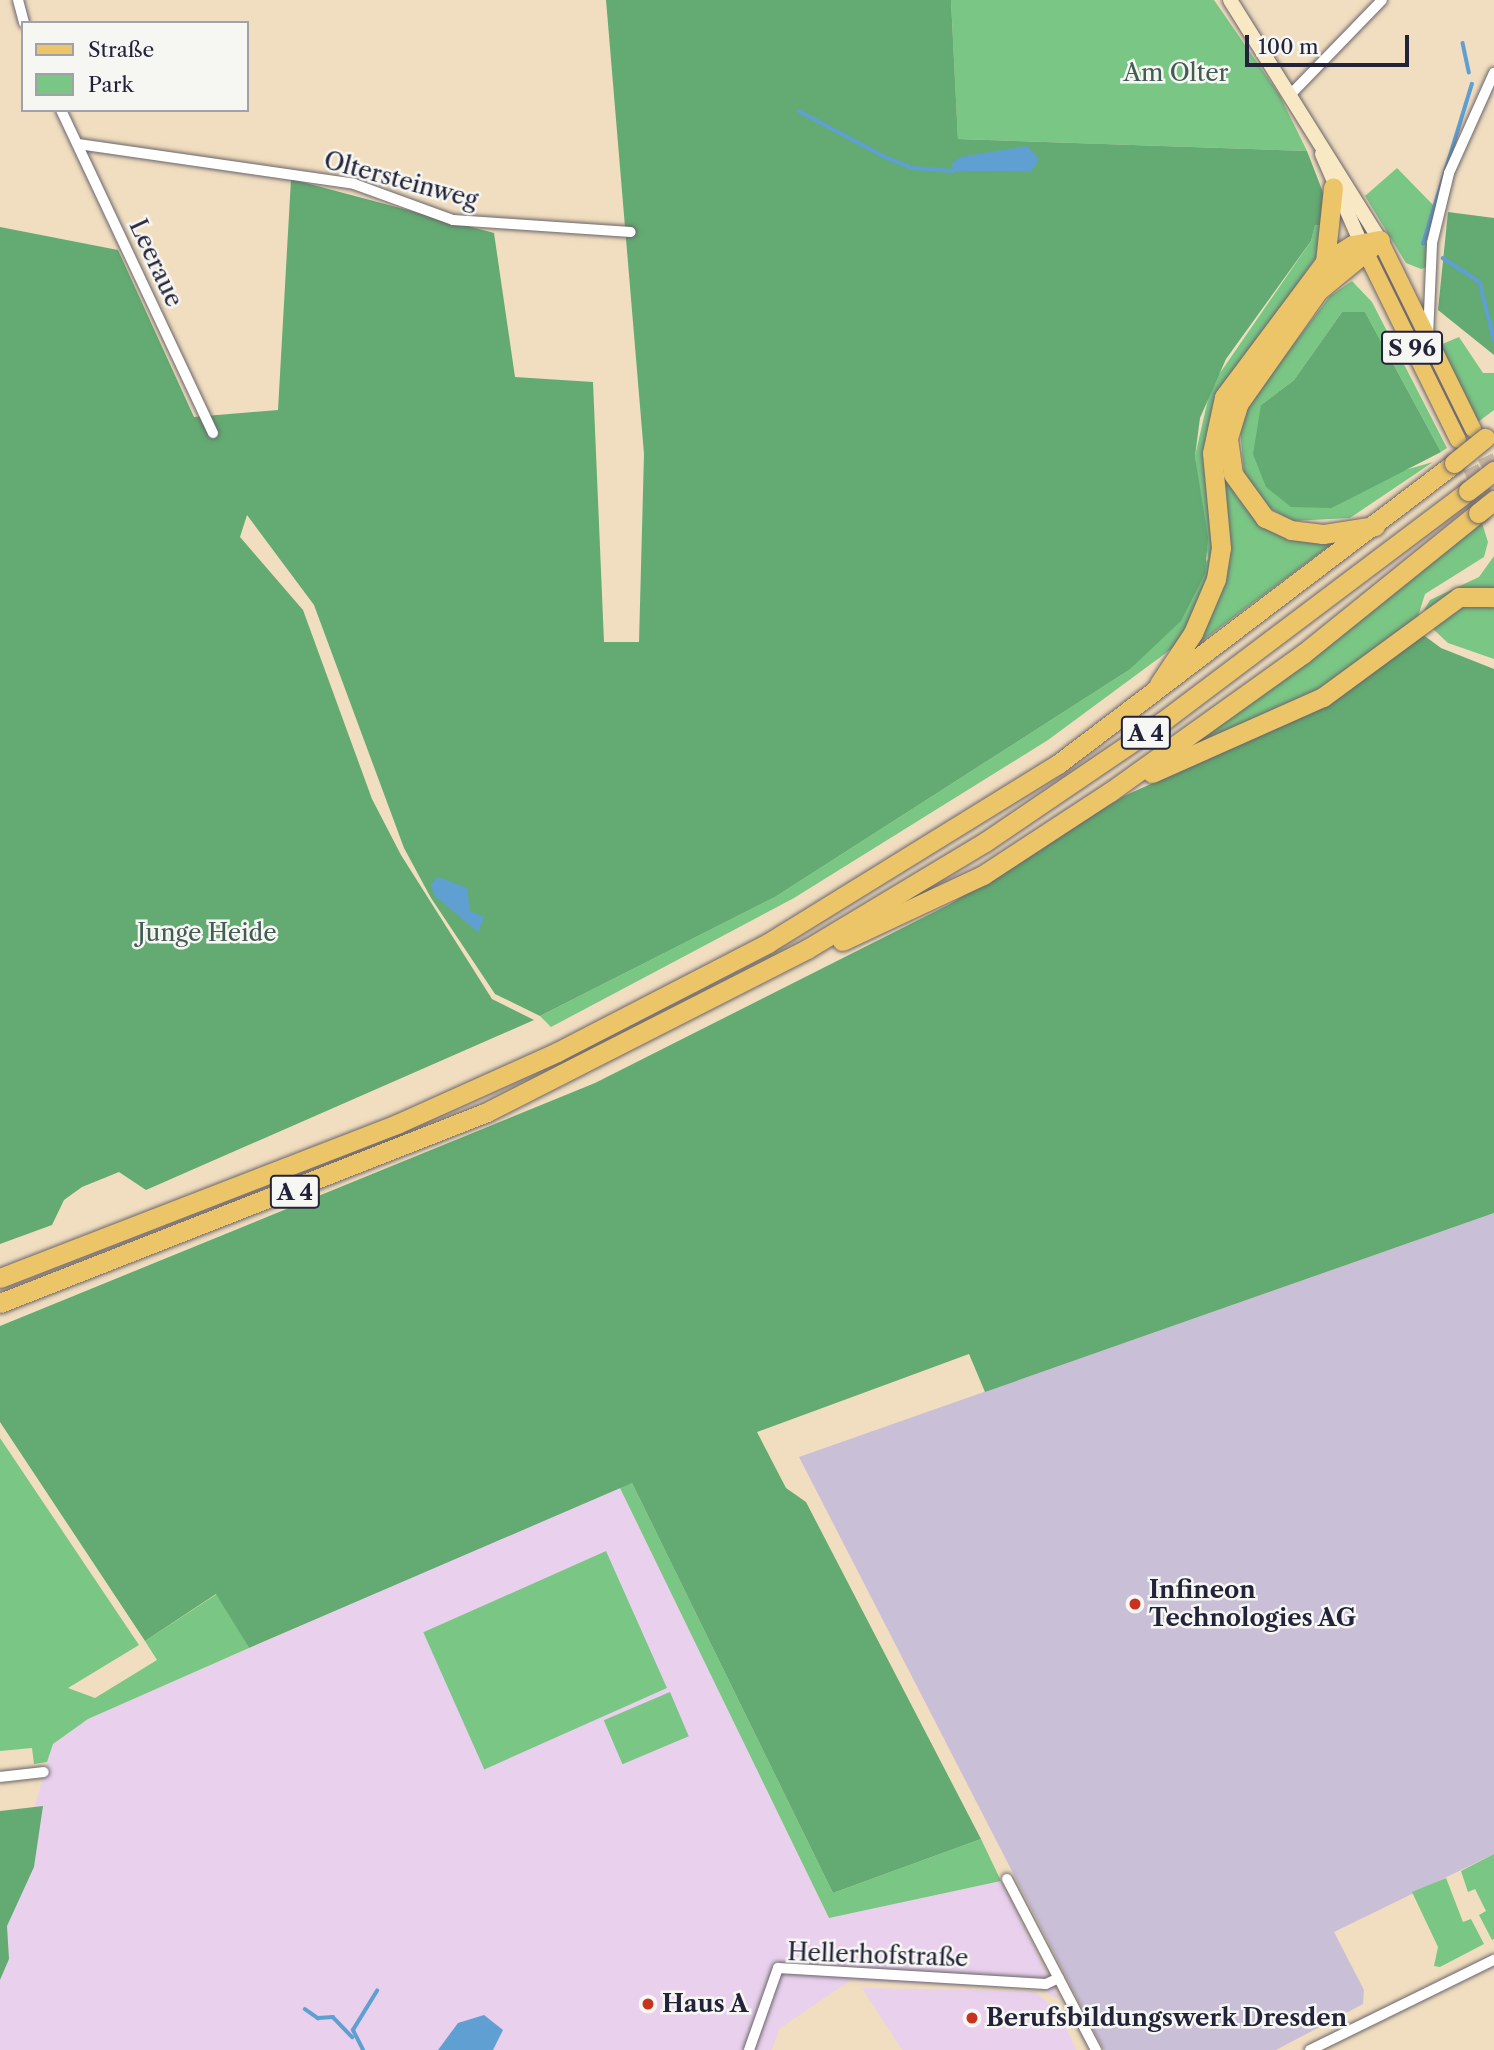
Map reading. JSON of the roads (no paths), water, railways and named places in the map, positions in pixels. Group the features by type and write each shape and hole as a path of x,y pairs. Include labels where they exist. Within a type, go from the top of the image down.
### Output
{"highway":[{"path":"1325,262 1333,187"},
{"path":"1152,695 1193,632 1216,579 1221,548 1212,453 1216,416 1239,372 1325,262 1380,240"},
{"path":"1363,248 1326,281 1239,403 1228,446 1243,494 1265,518 1290,530 1322,534 1376,526"},
{"name":"A 4","path":"0,1278 333,1151 639,1012 871,884 1152,695 1376,526 1454,463 1484,433"},
{"name":"A 4","path":"0,1303 341,1174 487,1112 807,949 1121,750 1494,471"},
{"path":"807,949 840,942 946,894 1110,792 1303,654 1489,510"},
{"path":"1110,792 1304,708 1468,594 1494,597"}],"main road":[{"name":"S 96","path":"1230,0 1292,93 1320,145 1380,240 1427,338 1484,433"},
{"name":"S 96","path":"1320,145 1333,187 1458,440"}],"street":[{"path":"18,0 23,21"},
{"path":"1292,93 1382,0"},
{"path":"1427,338 1430,277 1449,173 1494,73"},
{"name":"Leeraue","path":"62,112 213,433"},
{"name":"Oltersteinweg","path":"78,144 354,184 453,220 631,232"},
{"path":"0,1776 44,1772"},
{"path":"14,1775 15,1788"},
{"path":"1007,1879 1096,2050"},
{"path":"1310,2050 1494,1960"},
{"name":"Hellerhofstraße","path":"749,2050 778,1968 1046,1984 1059,1978"}],"water":[{"path":"1027,146 1039,159 1031,172 953,171 952,163 961,157"},
{"path":"438,877 467,888 470,911 484,917 478,932 434,895 431,884"},
{"path":"484,2015 503,2030 493,2050 438,2050 458,2023"}],"waterway":[{"path":"1463,43 1469,72"},
{"path":"1423,244 1472,84"},
{"path":"799,111 887,158 913,168 953,171"},
{"path":"1443,258 1480,282 1494,339"},
{"path":"363,2050 353,2030 377,1991"},
{"path":"305,2009 318,2018 333,2017 352,2037"}],"tunnel":[{"path":"1475,435 1494,475"},
{"path":"1460,446 1492,511"}],"place":[{"name":"Infineon Technologies AG","path":"1135,1604"},
{"name":"Haus A","path":"648,2004"},
{"name":"Berufsbildungswerk Dresden","path":"972,2018"}],"park label":[{"name":"Am Olter","path":"1176,73"},
{"name":"Junge Heide","path":"207,933"}]}
